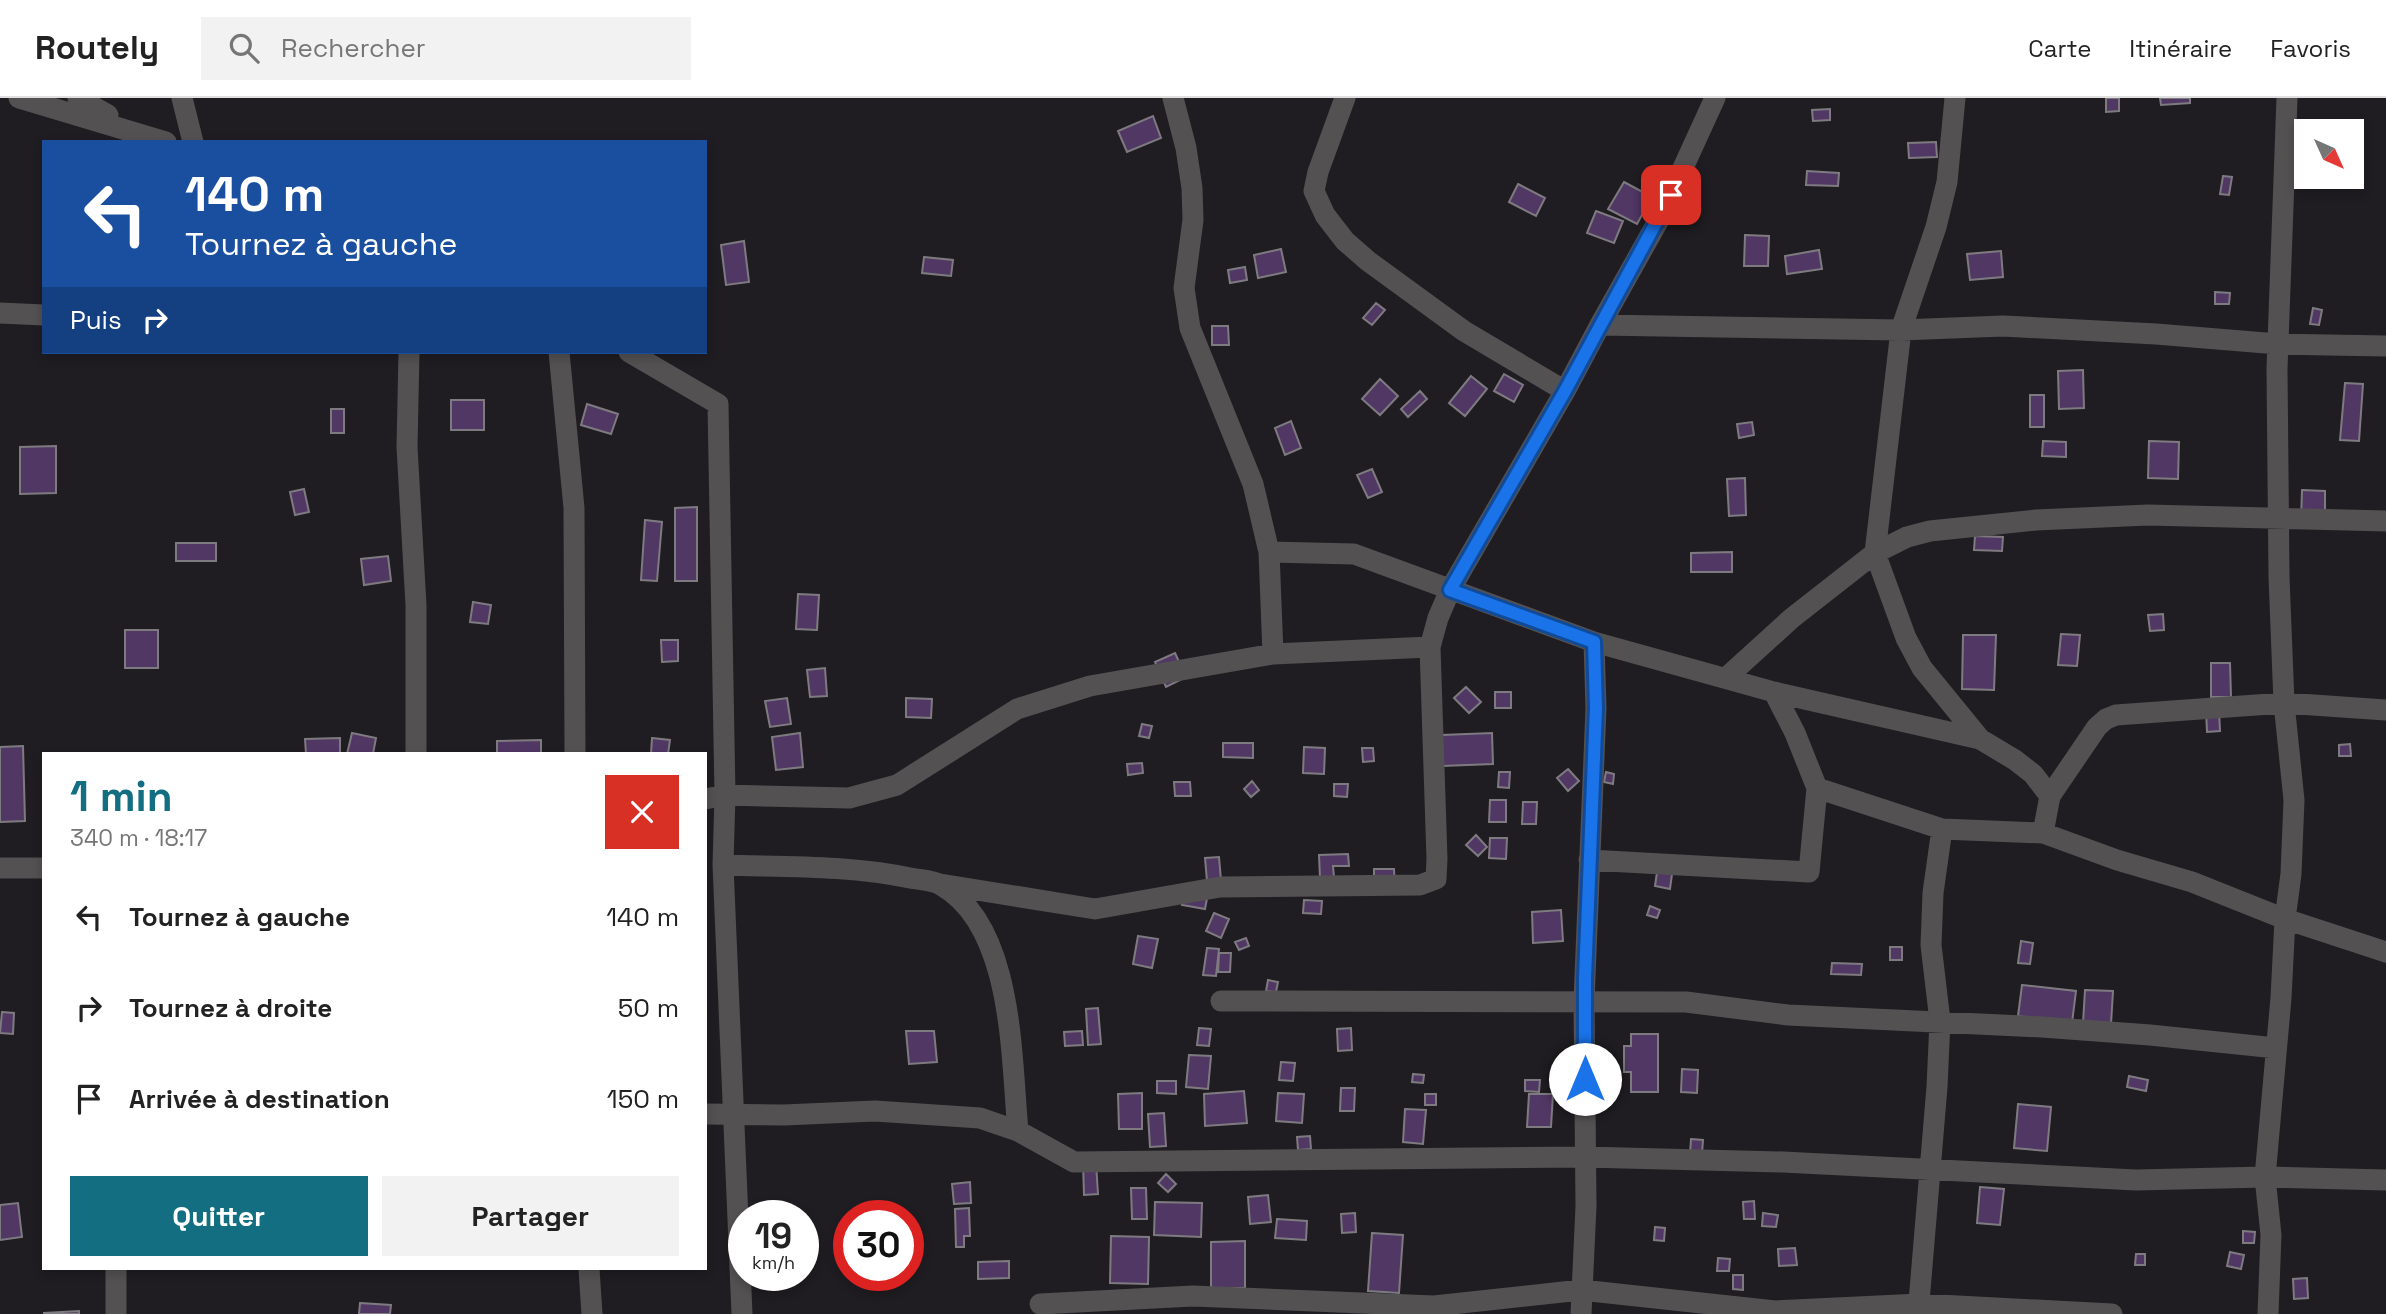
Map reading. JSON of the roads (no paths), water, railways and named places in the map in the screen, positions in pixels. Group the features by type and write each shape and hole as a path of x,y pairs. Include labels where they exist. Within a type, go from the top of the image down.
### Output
{"street":[{"path":"19,98 160,140"},
{"path":"78,98 140,133"},
{"path":"182,98 192,140"},
{"path":"1173,98 1186,148 1192,188 1193,220 1184,288 1190,328 1253,484 1269,552 1273,654"},
{"path":"1345,98 1318,172 1314,191 1325,215 1345,241 1390,277 1464,331 1565,391"},
{"path":"723,865 880,872 1095,909 1220,887 1420,885 1436,879 1430,647 1438,618 1450,590 1565,391 1661,216 1715,98"},
{"path":"1955,98 1947,182 1937,227 1901,330 1875,553 1906,638 1922,668 1980,739"},
{"path":"2268,1314 2271,1235 2265,1177 2285,919 2291,874 2294,800 2284,703 2278,518 2278,344 2287,98"},
{"path":"0,313 42,315"},
{"path":"1600,325 1901,330 2003,326 2278,344 2386,346"},
{"path":"409,354 407,447 416,605 416,752"},
{"path":"559,354 574,508 575,752"},
{"path":"632,354 718,404 715,797 723,865 741,1314"},
{"path":"1727,677 1792,618 1875,553 1907,537 1930,531 2035,520 2148,515 2386,521"},
{"path":"1269,552 1354,554 1594,642 1774,692 1980,739 2033,774 2050,796"},
{"path":"1581,1314 1586,1206 1584,1001 1596,708 1594,642"},
{"path":"715,797 849,798 897,785 1017,709 1090,686 1273,654 1430,647"},
{"path":"1589,860 1809,872 1817,788 1796,733 1774,692"},
{"path":"2043,834 2050,796 2097,727 2116,715 2284,703 2386,710"},
{"path":"1817,788 1942,829 2043,834 2192,882 2285,919 2386,952"},
{"path":"1919,1309 1940,1021 1931,945 1933,893 1942,829"},
{"path":"0,869 42,868"},
{"path":"940,884 970,908 993,948 1005,998 1018,1131"},
{"path":"1221,1001 1686,1002 1787,1015 1940,1021 2150,1035 2276,1048"},
{"path":"707,1114 732,1116 876,1111 980,1118 1018,1131 1074,1162 1585,1157 1783,1162 2136,1180 2265,1177 2386,1180"},
{"path":"116,1270 116,1314"},
{"path":"589,1270 592,1314"},
{"path":"1040,1304 1194,1296 1434,1306 1581,1290 1775,1311 1919,1309 2112,1314"}]}
